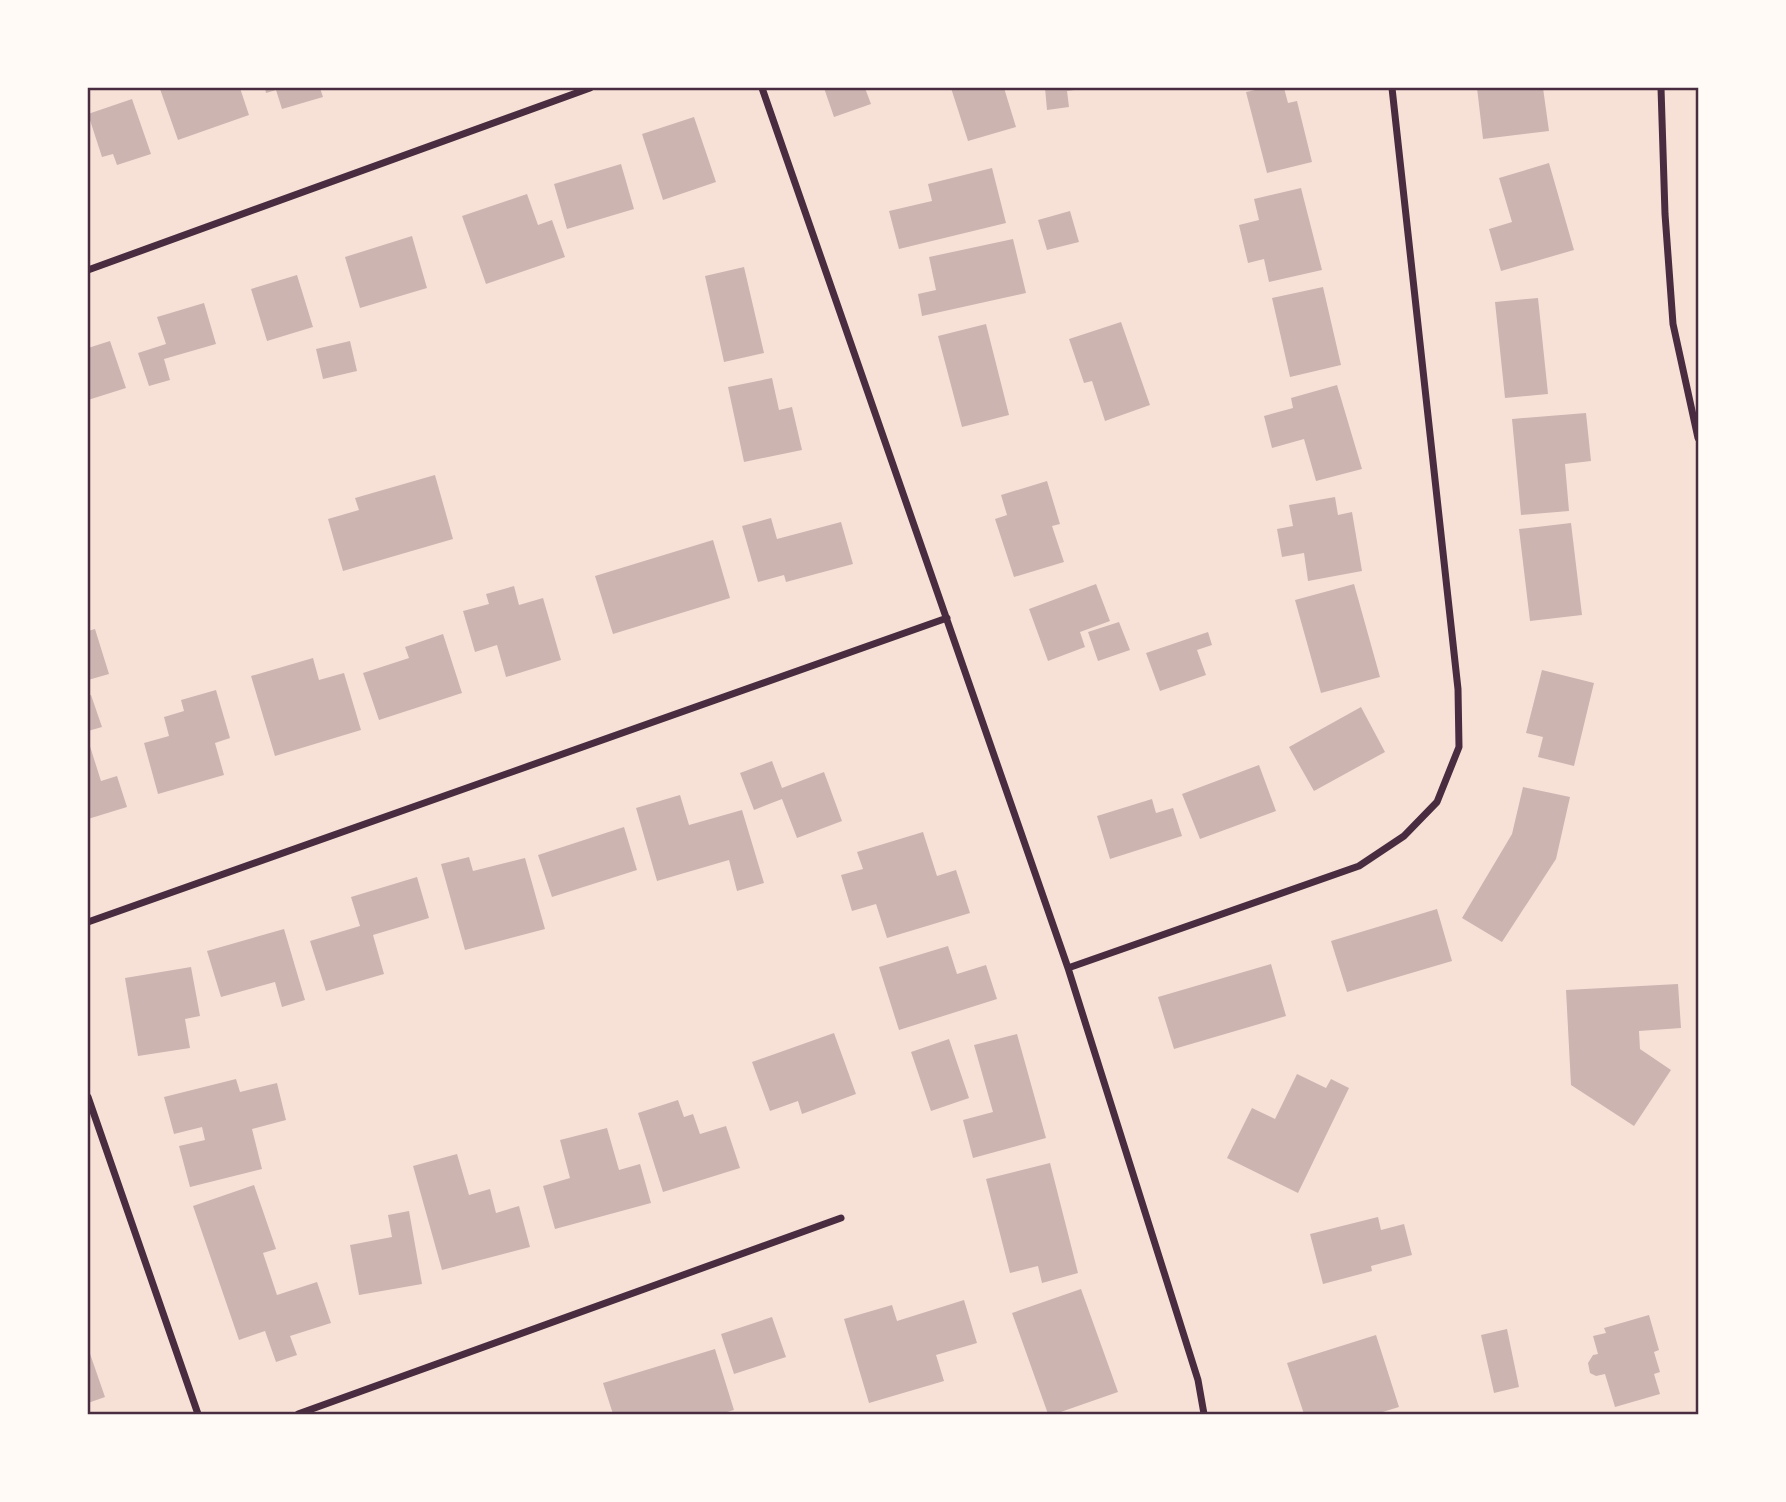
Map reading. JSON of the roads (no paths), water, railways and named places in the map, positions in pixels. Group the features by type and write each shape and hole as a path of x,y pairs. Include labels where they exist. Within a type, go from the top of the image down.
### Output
{"street":[{"path":"88,270 590,88"},
{"path":"762,88 1068,968 1198,1380 1204,1415"},
{"path":"1068,968 1359,866 1404,836 1437,802 1459,747 1458,689 1392,88"},
{"path":"1661,88 1665,214 1673,324 1699,438"},
{"path":"88,922 947,618"},
{"path":"88,1097 198,1415"},
{"path":"298,1415 841,1218"}]}
